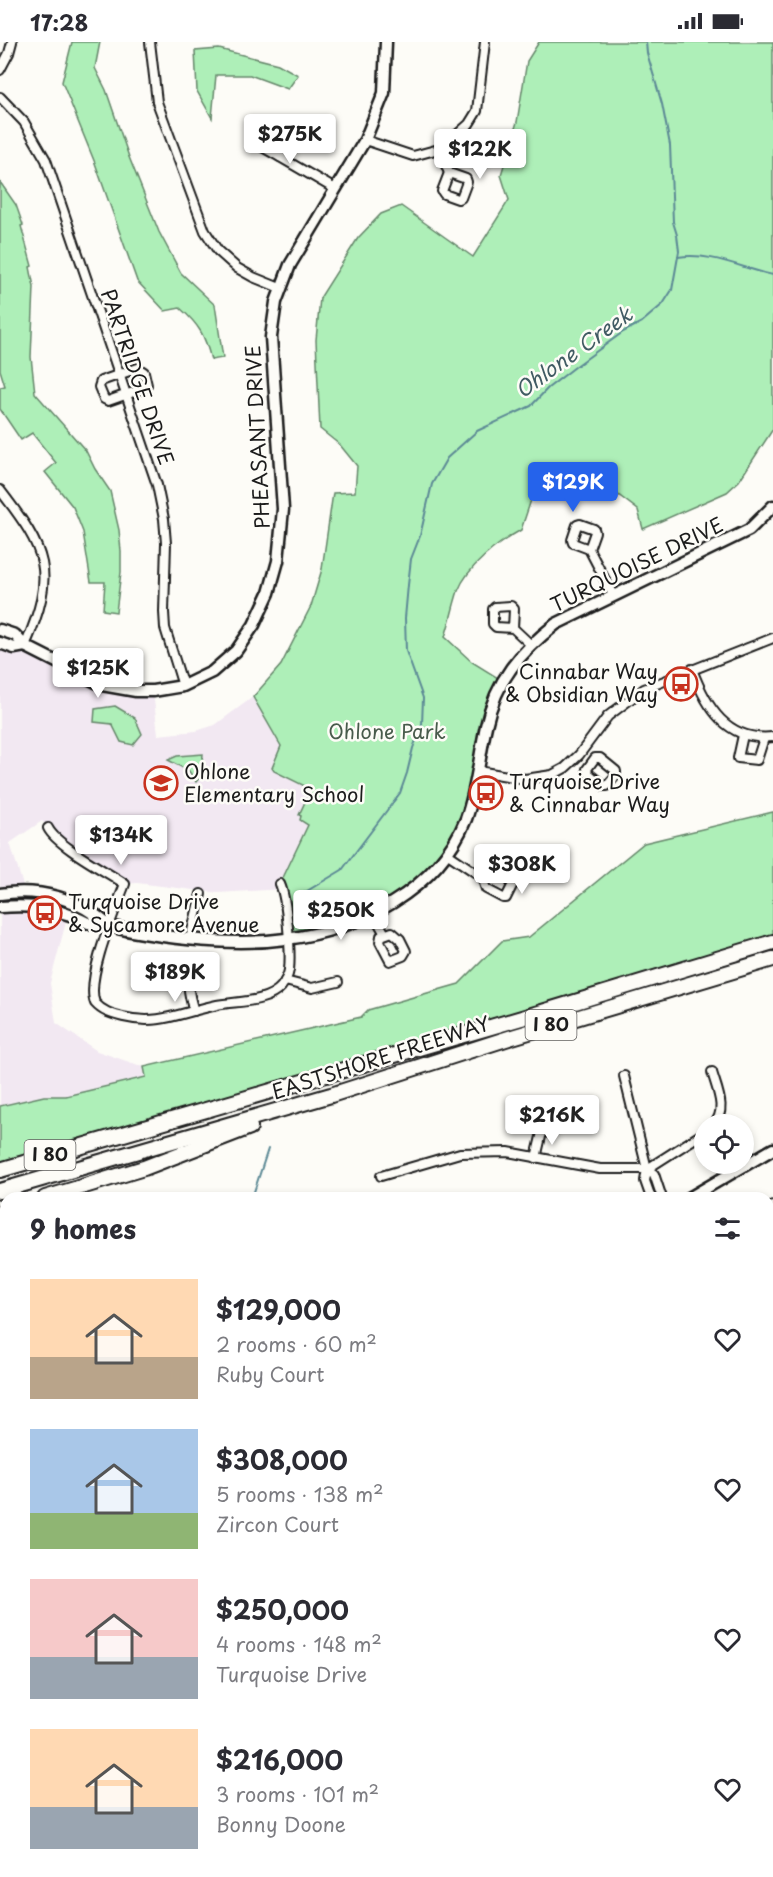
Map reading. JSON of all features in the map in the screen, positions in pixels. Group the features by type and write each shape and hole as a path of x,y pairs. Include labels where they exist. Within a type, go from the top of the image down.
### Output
{"highway":[{"name":"EASTSHORE FREEWAY","path":"0,1170 539,1013 773,942"},
{"name":"EASTSHORE FREEWAY","path":"0,1191 331,1095 509,1038 773,959"},
{"path":"65,1192 144,1168 331,1095"}],"street":[{"path":"0,70 12,42"},
{"path":"150,42 157,102 205,231 218,251 237,268 280,288"},
{"name":"PHEASANT DRIVE","path":"0,630 15,635 25,646 102,685 136,691 153,691 183,686 212,672 236,651 254,625 269,593 278,561 283,509 271,338 274,309 290,265 365,140 384,93 386,42"},
{"path":"365,140 412,156 439,149 469,124 477,111 485,42"},
{"name":"PARTRIDGE DRIVE","path":"0,97 24,122 46,160 157,485 162,507 167,555 165,628 183,686"},
{"path":"439,149 449,172"},
{"path":"280,157 335,189"},
{"path":"138,368 144,372 146,386 126,395 106,400 99,387 101,381 138,368"},
{"path":"0,490 28,526 42,559 44,577 41,605 25,646"},
{"name":"TURQUOISE DRIVE","path":"0,908 35,906 68,914 89,923 138,932 190,939 239,942 288,939 331,929 373,913 412,890 448,854 466,819 478,771 486,724 497,692 512,666 530,644 556,624 749,530 773,506"},
{"path":"589,549 613,595"},
{"path":"513,628 530,644"},
{"path":"478,771 525,779 552,775 566,768 579,755 608,716 644,689 773,638"},
{"name":"PHEASANT DRIVE","path":"0,643 14,648 25,646"},
{"path":"692,669 708,706 723,723 743,735 773,737"},
{"path":"743,735 738,758 757,760 764,738"},
{"path":"579,755 591,764"},
{"path":"48,828 51,834 69,848 125,884 101,950 93,989 93,998 100,1007 112,1014 148,1021 165,1020 227,1003 261,999 277,991 285,981 289,970 286,908 280,884"},
{"path":"448,854 485,879"},
{"name":"TURQUOISE DRIVE","path":"0,894 20,891 50,894 95,913 109,926"},
{"path":"190,939 201,894"},
{"path":"373,913 385,934"},
{"path":"191,960 187,972 194,1011"},
{"path":"285,981 312,988 338,982"},
{"path":"712,1072 722,1107 720,1114"},
{"path":"624,1076 647,1169 645,1181 649,1192"},
{"path":"536,1158 543,1128"},
{"path":"381,1176 460,1153 508,1152 600,1169 647,1169 694,1139"},
{"path":"699,1192 773,1149"},
{"path":"712,1192 773,1156"},
{"path":"647,1169 654,1174 660,1192"}],"shaded area":[{"name":"Ohlone Elementary School","path":"0,643 25,646 89,679 153,691 158,735 196,731 215,725 253,697 281,746 272,767 311,789 301,816 308,824 280,884 282,889 218,893 137,883 125,884 69,848 42,821 10,843 25,892 0,894"},
{"path":"0,907 68,914 50,983 56,1023 97,1051 144,1067 147,1077 66,1096 44,1096 0,1106"}],"green space":[{"path":"72,42 100,42 95,68 106,90 129,157 159,232 181,273 215,305 223,358 211,360 204,337 192,320 180,308 165,311 137,281 95,163 62,82"},
{"name":"Ohlone Park","path":"539,42 773,42 773,429 739,481 727,492 643,529 638,510 609,488 584,481 549,476 536,485 521,530 485,556 462,582 445,637 472,662 503,681 478,771 448,854 373,913 288,939 280,884 308,825 300,820 299,815 311,789 272,768 281,746 253,697 281,665 311,606 322,569 333,493 355,492 357,466 340,445 320,429 316,340 320,298 358,238 381,214 401,206 473,257 509,200 501,175 517,122 527,61"},
{"path":"219,49 278,64 298,75 288,89 250,75 216,75 212,118 197,91 195,51"},
{"path":"0,182 16,205 32,266 30,267 34,287 31,357 35,393 86,451 110,491 119,530 121,551 116,612 103,610 105,582 91,582 83,532 73,507 45,472 56,463 32,433 21,440 0,409 0,387 5,386 0,370"},
{"path":"115,706 135,718 142,734 133,745 121,742 112,724 94,722 95,709"},
{"path":"203,754 201,776 196,782 189,771 168,760 177,756"},
{"path":"773,812 773,942 0,1170 0,1106 44,1096 66,1096 146,1077 144,1067 361,1017 368,1010 459,984 502,941 529,937 644,843"}],"waterway":[{"name":"Ohlone Creek","path":"302,894 342,870 400,793 407,773 422,725 423,698 406,651 405,618 411,559 420,536 432,484 447,458 477,431 531,406 548,388 575,367 623,332 642,322 663,304 672,290 679,251 673,222 670,145 646,42"},
{"path":"678,257 714,259 773,275"},
{"name":"Ohlone Creek","path":"254,1192 268,1149"}],"place":[{"name":"Cinnabar Way & Obsidian Way","path":"681,684"},
{"name":"Ohlone Elementary School","path":"161,783"},
{"name":"Turquoise Drive & Cinnabar Way","path":"486,793"},
{"name":"Turquoise Drive & Sycamore Avenue","path":"45,913"}]}
